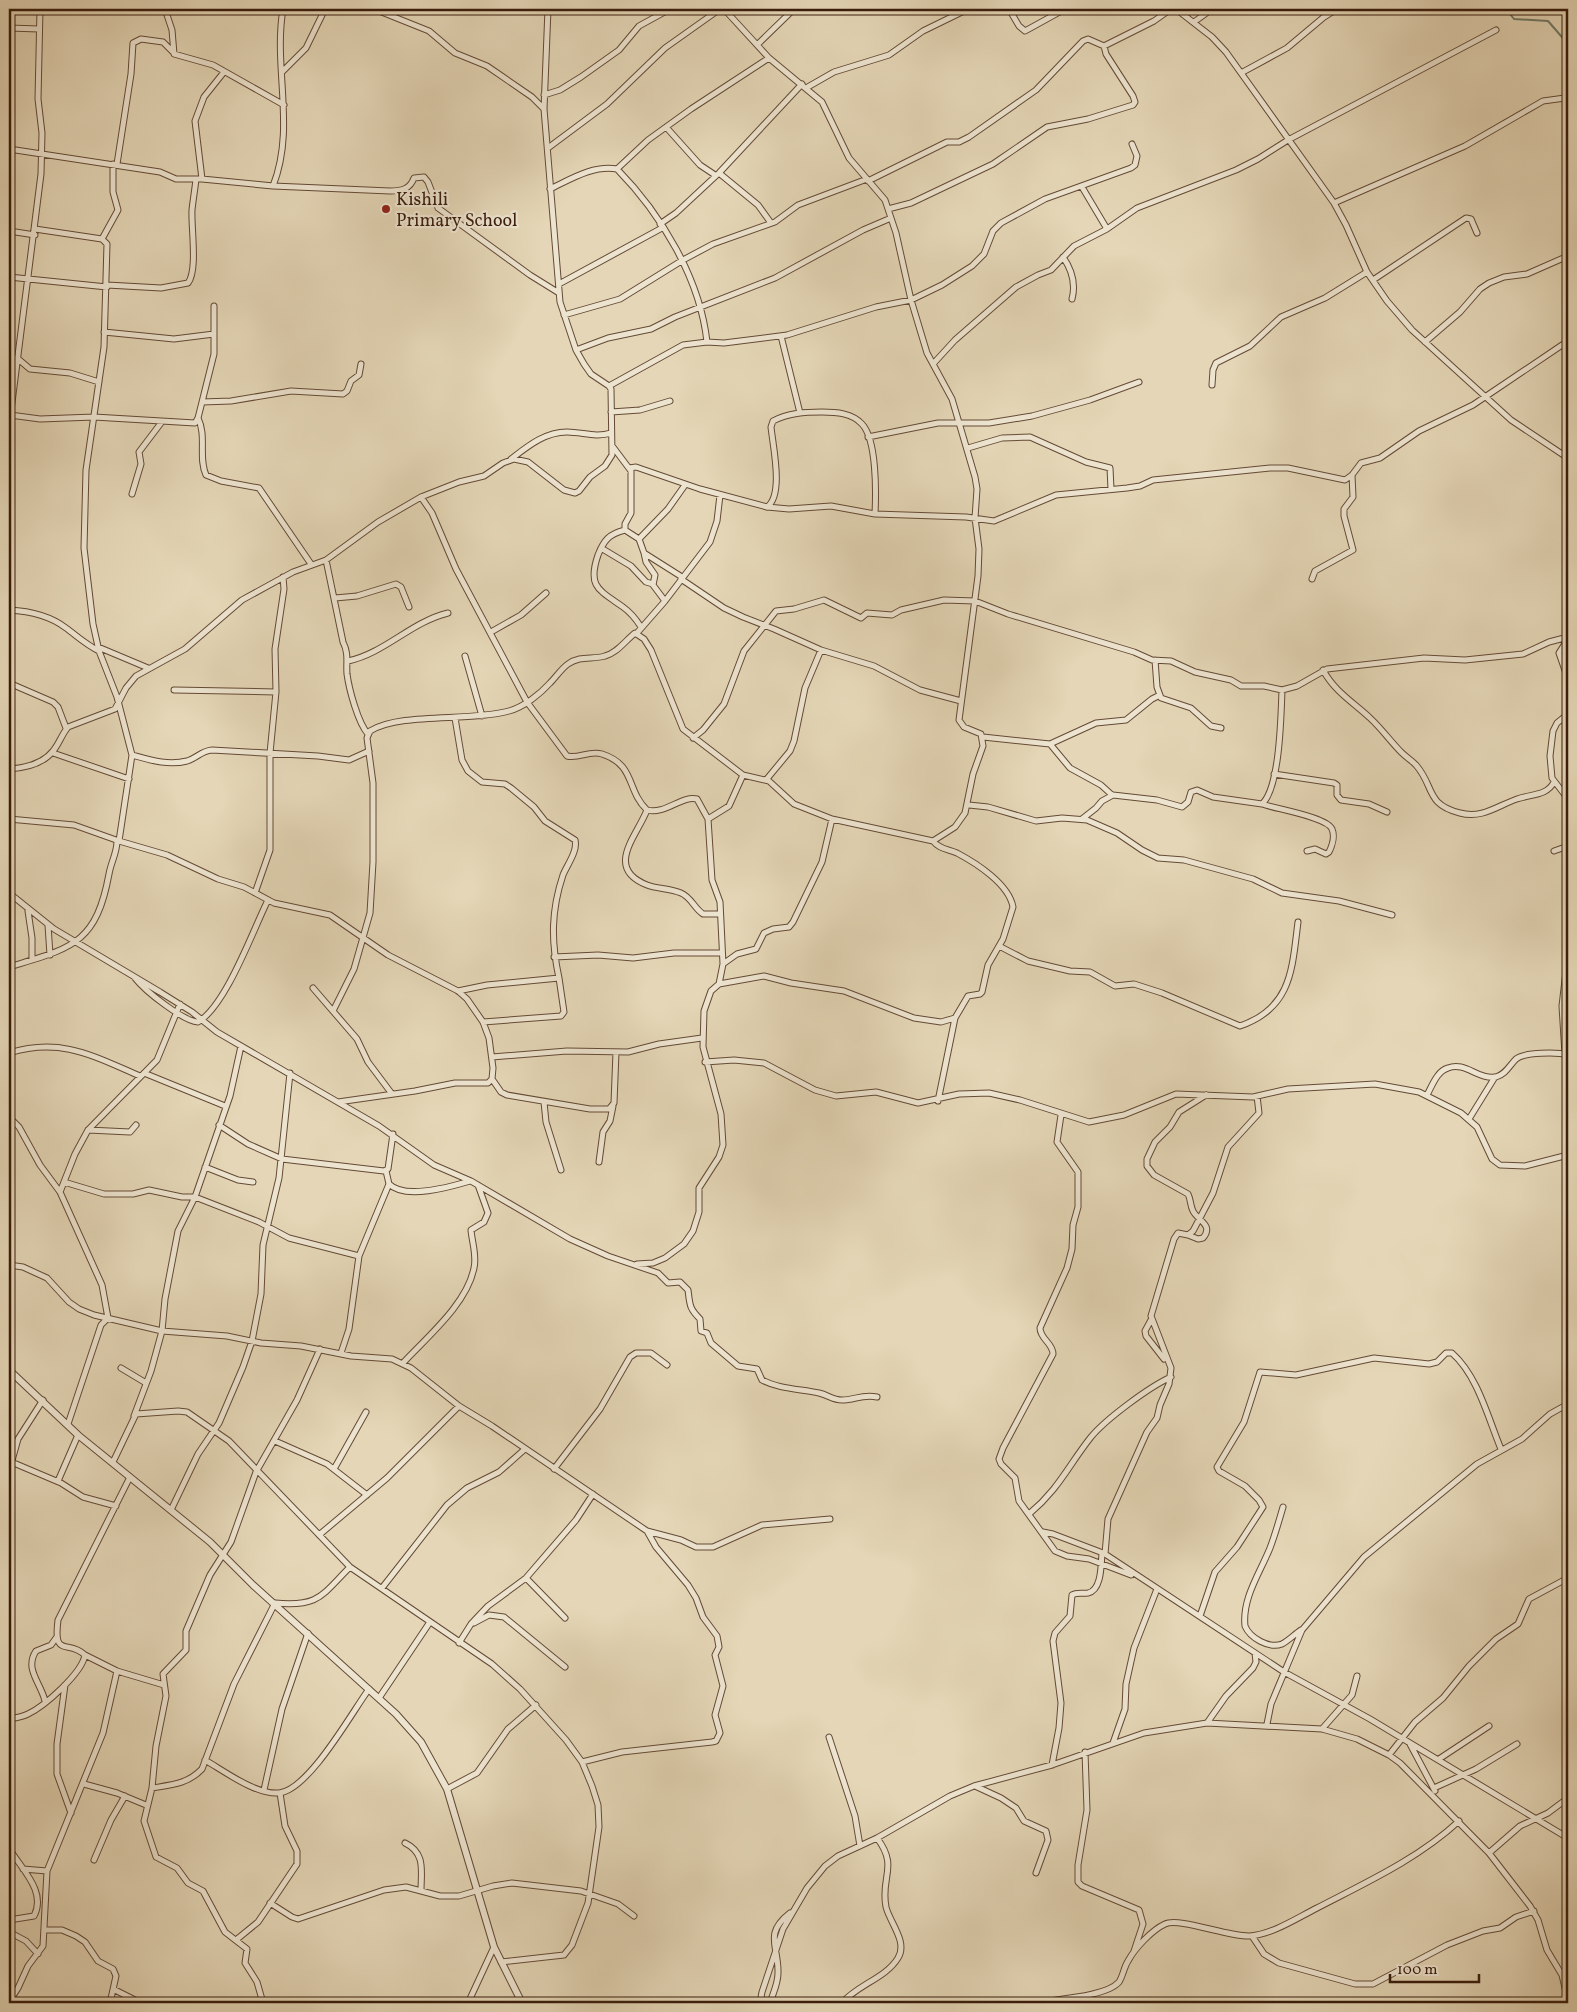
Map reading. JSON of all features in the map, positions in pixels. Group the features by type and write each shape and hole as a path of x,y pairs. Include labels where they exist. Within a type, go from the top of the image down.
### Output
{"street":[{"path":"9,426 35,232 43,154 38,99 40,9"},
{"path":"165,9 172,30 173,53"},
{"path":"273,186 282,153 284,105 281,26 283,9"},
{"path":"282,72 306,48 325,9"},
{"path":"374,9 428,31 454,53 487,66 532,97 544,108"},
{"path":"508,460 514,459 528,462 564,490 575,493 579,492 590,477 605,466 612,455 613,447 610,433 612,402 609,386 587,370 576,350 564,316 559,294 544,108 548,9"},
{"path":"544,95 560,90 581,77 624,45 639,26 670,9"},
{"path":"548,148 607,104 665,48 720,9"},
{"path":"724,9 769,58 822,102 849,158 867,180 882,194 891,218 911,300 927,353 952,399 968,448 977,489 975,518 979,556 960,723 983,736 1050,744 1096,723 1126,720 1152,698 1160,695"},
{"path":"758,44 794,9"},
{"path":"559,284 661,226 717,174 804,86 834,72 889,55 923,31 968,9"},
{"path":"1009,9 1013,18 1025,30 1065,9"},
{"path":"564,316 620,299 713,244 771,223 798,205 867,180 947,142 960,142 1036,90 1083,40 1104,46 1154,21 1171,9"},
{"path":"1176,9 1194,22 1226,52 1334,203 1367,272 1387,302 1425,342 1521,428 1568,458"},
{"path":"1194,22 1212,9"},
{"path":"1241,73 1287,48 1324,16 1337,9"},
{"path":"9,28 39,29"},
{"path":"933,364 955,340 1011,292 1038,274 1051,270 1074,246 1107,229 1137,208 1236,170 1288,140 1496,30"},
{"path":"102,239 118,210 113,192 115,164 131,74 133,43 141,39 163,42 173,53 183,58 206,62 284,105"},
{"path":"888,210 911,203 993,164 1047,127 1088,119 1133,105 1135,102 1133,96 1106,54 1104,46"},
{"path":"617,169 666,127 769,58"},
{"path":"9,277 107,286 161,288 188,283 191,279 192,268 192,210 199,179 195,121 204,98 224,72"},
{"path":"1334,203 1465,146 1541,101 1565,98"},
{"path":"666,127 700,165 717,174 758,205 771,223"},
{"path":"609,386 683,345 707,342 724,343 781,336 876,307 911,300 942,286 972,266 984,254 993,231 1002,223 1045,199 1113,176 1135,165 1137,156 1132,144"},
{"path":"9,149 160,172 176,179 199,179 273,186 398,191 411,186 414,178 424,177 428,182 438,208 559,294"},
{"path":"550,189 587,172 603,168 617,169 630,183 683,260 701,308 707,342"},
{"path":"1082,187 1107,229"},
{"path":"576,350 608,338 651,329 775,278 863,230 891,218"},
{"path":"1373,280 1466,218 1471,219 1477,233"},
{"path":"9,231 102,239 107,244 104,332 85,479 84,548 92,624 98,649 119,705 132,754 115,858 109,871 97,918 75,942 50,955 9,967"},
{"path":"1425,342 1460,312 1480,289 1488,283 1504,277 1527,274 1568,256"},
{"path":"1063,257 1069,265 1073,282 1072,299"},
{"path":"1212,386 1213,370 1216,363 1250,346 1281,318 1317,302 1367,272"},
{"path":"214,306 214,354 198,418 203,431 204,469 206,475 221,481 259,488 312,564"},
{"path":"104,332 174,339 214,334"},
{"path":"781,336 800,413"},
{"path":"629,468 636,467 685,485 767,507 790,509 831,506 875,514 1000,520 1056,495 1140,486 1154,480 1255,468 1288,468 1345,480 1352,475 1361,463 1380,458 1419,431 1486,397 1568,341"},
{"path":"17,358 30,369 70,373 99,382"},
{"path":"202,402 231,401 291,391 343,394 347,391 351,381 359,375 361,364"},
{"path":"868,437 938,423 998,422 1054,411 1139,382"},
{"path":"610,412 640,410 670,401"},
{"path":"10,413 66,420 94,417 190,424 198,418"},
{"path":"767,507 774,501 776,488 772,424 776,420 800,413 845,414 862,423 868,437 874,468 875,514"},
{"path":"132,494 141,464 139,452 161,423"},
{"path":"9,769 32,766 53,753 66,728 111,712 119,705 130,683 148,668 185,649 242,600 312,564 326,560 378,522 421,497 459,482 484,476 547,435 568,432 598,436 610,433"},
{"path":"968,448 1002,438 1030,437 1086,462 1110,468 1112,489"},
{"path":"613,447 629,468 631,513 625,524 625,530"},
{"path":"1312,579 1315,571 1352,550 1352,540 1344,516 1344,510 1353,497 1352,475"},
{"path":"639,539 668,509 685,485"},
{"path":"368,734 376,728 388,724 482,716 509,711 527,702 544,689 566,665 575,659 604,657 613,653 637,633 666,602 704,549 714,532 720,495"},
{"path":"421,497 432,512 456,568 527,702 567,756 572,757 593,752 620,763 627,771 640,800 648,810"},
{"path":"625,530 639,539 646,562 655,575 653,584"},
{"path":"625,530 609,535 601,548 594,572 596,586 605,595 624,607 641,627"},
{"path":"601,548 631,566 644,580 653,584 666,602"},
{"path":"644,553 724,608 821,650 864,662 920,690 961,701"},
{"path":"326,560 348,661 349,684 360,722 368,734 372,783 373,862 370,913 354,969 332,1011"},
{"path":"255,893 270,850 270,753 276,692 275,650 284,593 283,578"},
{"path":"335,598 357,596 396,584 401,587 409,607"},
{"path":"491,632 521,615 546,593"},
{"path":"693,738 703,730 724,704 744,651 776,611 794,609 819,600 827,601 861,618 867,612 892,615 902,609 944,600 975,601 1155,660 1171,661 1195,672 1230,680 1241,686 1264,686 1282,690 1297,686 1323,670 1381,662 1431,658 1465,660 1523,654 1549,642 1568,638"},
{"path":"9,610 37,614 53,620 83,643 148,668"},
{"path":"348,661 386,646 425,621 448,613"},
{"path":"637,633 651,650 666,683 679,723 693,738 743,775 766,780 794,804 832,819 933,841 937,846 958,854 989,873 1009,897 1013,907 1008,928 988,965 982,992 968,996 955,1018 938,1100"},
{"path":"1568,638 1559,653 1568,679"},
{"path":"766,780 787,755 794,741 806,688 821,650"},
{"path":"465,656 482,716"},
{"path":"1155,660 1160,695 1170,702 1192,708 1211,726 1221,728"},
{"path":"1323,670 1335,689 1386,733 1402,753 1415,764 1438,804 1458,813 1482,814 1549,789 1554,782"},
{"path":"9,683 53,702 58,707 66,728"},
{"path":"174,690 276,692"},
{"path":"1262,804 1266,800 1274,774 1280,731 1282,690"},
{"path":"1568,714 1555,726 1551,735 1550,762 1554,782 1568,799"},
{"path":"455,718 462,760 468,771 482,782 504,784 511,788 534,806 545,820 575,840 574,852 568,863 553,912 554,957 564,1012 561,1016 483,1022"},
{"path":"933,841 955,827 969,805 972,781 983,746 983,736"},
{"path":"1050,744 1070,768 1101,784 1112,795"},
{"path":"132,754 172,763 188,761 203,751 270,753 352,760 369,750"},
{"path":"53,753 129,779"},
{"path":"1274,774 1336,783 1337,795 1341,800 1369,804 1387,812"},
{"path":"708,819 729,806 743,775"},
{"path":"1082,819 1096,808 1102,800 1112,795 1157,800 1182,807 1195,790 1213,797 1262,804 1322,821 1331,827 1334,835 1329,852 1326,854 1315,849 1307,851"},
{"path":"631,1264 653,1263 684,1244 692,1231 699,1212 699,1188 719,1157 723,1145 721,1114 706,1062 702,1038 707,1000 719,984 723,964 718,893 712,880 708,819 702,805 695,798 662,810 648,810"},
{"path":"969,805 988,807 1036,821 1062,818 1082,819 1117,833 1158,858 1184,860 1253,880 1282,893 1345,902 1392,915"},
{"path":"648,810 627,850 626,866 629,873 647,885 683,893 703,914 720,914"},
{"path":"9,819 74,825 118,841 167,855 218,879 232,882 268,900 292,908 330,915 363,939 408,967 458,991 467,998 483,1022 492,1058 492,1079 504,1094 601,1110 613,1106"},
{"path":"723,964 736,954 759,947 764,933 768,930 789,927 793,922 822,862 832,819"},
{"path":"1554,851 1568,846"},
{"path":"9,893 28,911 48,925 180,1004 217,1032 393,1134 434,1165 471,1181 570,1239 661,1275 668,1283 680,1282 686,1287 691,1310 700,1319 701,1331 706,1333 711,1343 738,1366 757,1369 762,1380 800,1390 818,1392 835,1400 850,1400 863,1395 877,1397"},
{"path":"132,975 147,991 194,1022 202,1020 215,1005 227,985 268,900"},
{"path":"28,911 32,938 32,960"},
{"path":"999,946 1028,960 1070,971 1090,972 1115,986 1134,984 1162,993 1240,1026 1269,1011 1285,990 1290,976 1298,922"},
{"path":"48,925 50,955"},
{"path":"554,957 598,955 634,958 674,952 722,953"},
{"path":"1428,1095 1441,1072 1446,1068 1456,1066 1482,1077 1494,1077 1504,1073 1518,1058 1527,1054 1567,1054 1562,1013 1568,954"},
{"path":"719,984 764,976 791,983 844,991 914,1018 941,1022 955,1018"},
{"path":"458,991 487,985 558,978"},
{"path":"313,988 360,1043 368,1062 392,1094"},
{"path":"60,1192 75,1154 88,1130 142,1075 161,1052 180,1004"},
{"path":"492,1058 567,1051 616,1052 702,1038"},
{"path":"113,1462 146,1383 162,1331 165,1300 178,1231 195,1198 220,1125 232,1086 241,1046"},
{"path":"9,1053 27,1047 71,1048 225,1106"},
{"path":"599,1162 603,1132 610,1121 613,1106 616,1085 616,1052"},
{"path":"706,1062 734,1060 764,1063 815,1090 836,1096 876,1092 918,1103 959,1094 989,1093 1020,1100 1061,1115 1096,1122 1124,1114 1176,1094 1257,1096 1288,1089 1375,1084 1406,1088 1428,1095 1469,1118 1483,1137 1492,1159 1500,1165 1525,1166 1568,1155"},
{"path":"171,1510 196,1459 213,1432 243,1367 252,1341 259,1303 261,1257 267,1226 277,1193 282,1159 290,1073"},
{"path":"1469,1118 1494,1077"},
{"path":"337,1102 456,1083 482,1084 492,1079"},
{"path":"1052,1765 1061,1703 1054,1660 1053,1638 1070,1616 1072,1595 1090,1593 1095,1589 1108,1519 1146,1432 1157,1418 1171,1377 1168,1362 1152,1320 1152,1310 1174,1238 1180,1232 1199,1240 1206,1236 1207,1227 1200,1217 1194,1213 1188,1194 1154,1175 1147,1162 1152,1148 1170,1127 1179,1112 1206,1095"},
{"path":"1188,1235 1213,1193 1228,1147 1259,1113 1257,1096"},
{"path":"544,1102 546,1122 561,1170"},
{"path":"1061,1115 1058,1145 1076,1169 1078,1175 1078,1207 1073,1225 1070,1258 1040,1328 1040,1332 1051,1345 1053,1354 1009,1435 999,1459 1001,1464 1013,1475 1017,1497 1052,1547 1060,1554 1101,1563 1139,1578"},
{"path":"9,1117 19,1127 40,1165 60,1192 102,1285 108,1318"},
{"path":"88,1130 130,1132 136,1125"},
{"path":"220,1125 248,1144 282,1159 386,1171"},
{"path":"341,1353 349,1329 360,1256 389,1184 386,1171 389,1166 393,1134"},
{"path":"205,1167 238,1180 253,1182"},
{"path":"389,1184 398,1191 416,1193 471,1181"},
{"path":"64,1182 104,1194 133,1194 149,1190 195,1198 267,1226 289,1238 360,1256"},
{"path":"403,1363 445,1318 473,1272 475,1266 471,1230 484,1222 488,1213 478,1185"},
{"path":"9,1265 38,1272 47,1278 79,1309 108,1318 162,1331 227,1336 341,1353 382,1356 403,1363 458,1406 647,1531 706,1549 762,1526 830,1519"},
{"path":"68,1424 101,1325 108,1318"},
{"path":"1152,1320 1145,1331 1146,1336 1168,1362"},
{"path":"262,2003 257,1982 245,1963 247,1949 222,1927 213,1906 203,1891 188,1883 177,1868 156,1857 152,1842 144,1825 146,1805 152,1788 156,1746 166,1696 164,1671 186,1650 186,1635 210,1575 235,1532 256,1472 297,1400 320,1349"},
{"path":"554,1469 600,1409 630,1357 636,1353 651,1353 667,1365"},
{"path":"1200,1616 1215,1572 1237,1547 1263,1507 1253,1493 1219,1471 1217,1467 1244,1422 1260,1372 1296,1375 1374,1358 1429,1364 1437,1362 1446,1353 1452,1353 1460,1362 1475,1387 1501,1449"},
{"path":"121,1368 146,1383"},
{"path":"9,1370 78,1434 223,1555 379,1698 416,1735 447,1789 494,1947 522,2003"},
{"path":"1029,1514 1058,1487 1099,1430 1155,1386 1171,1377"},
{"path":"9,1471 10,1461 18,1439 43,1400"},
{"path":"1283,1507 1270,1548 1254,1580 1244,1620 1245,1626 1253,1637 1276,1645 1285,1642 1302,1630 1371,1550 1472,1469 1501,1449 1522,1439 1550,1414 1568,1404"},
{"path":"319,1535 368,1495 458,1406"},
{"path":"133,1417 142,1413 182,1411 195,1416 213,1432 229,1441 256,1472 350,1567 492,1664 536,1705 582,1762 596,1796 599,1813 598,1842 590,1894 568,1952 559,1956 501,1962"},
{"path":"334,1469 366,1412"},
{"path":"58,1481 78,1434"},
{"path":"275,1441 334,1469 368,1495"},
{"path":"382,1588 447,1505 467,1488 499,1472 525,1449"},
{"path":"10,1461 58,1481 82,1497 116,1506"},
{"path":"45,1701 42,1689 31,1669 31,1661 36,1651 51,1645 56,1638 58,1620 64,1605 130,1477"},
{"path":"459,1643 471,1624 488,1606 526,1578 576,1520 593,1494"},
{"path":"582,1762 616,1753 712,1742 716,1741 720,1733 715,1715 723,1686 715,1655 719,1644 717,1636 703,1617 696,1598 688,1585 656,1548 647,1531"},
{"path":"1043,1532 1103,1553 1284,1672 1345,1704 1568,1838"},
{"path":"275,1604 300,1605 315,1601 350,1567"},
{"path":"526,1578 565,1618"},
{"path":"1390,1755 1421,1716 1443,1698 1469,1666 1496,1639 1518,1624 1529,1599 1568,1578"},
{"path":"1113,1743 1125,1709 1126,1684 1134,1648 1157,1589"},
{"path":"152,1788 183,1782 194,1777 202,1770 234,1684 275,1604"},
{"path":"471,1624 489,1615 504,1617 565,1666"},
{"path":"379,1698 430,1622"},
{"path":"1267,1724 1271,1704 1302,1630"},
{"path":"264,1790 282,1709 308,1633"},
{"path":"56,1638 64,1647 85,1655 117,1672 164,1685"},
{"path":"1207,1723 1226,1696 1253,1668 1256,1662 1255,1653"},
{"path":"9,1719 31,1713 65,1685 76,1675 85,1655"},
{"path":"9,2002 28,1966 43,1946 47,1871 84,1784 107,1722 117,1672"},
{"path":"1322,1729 1355,1690 1357,1676"},
{"path":"65,1685 58,1738 57,1774 71,1814"},
{"path":"206,1760 238,1780 264,1790 280,1793 296,1783 319,1762 369,1689"},
{"path":"447,1789 477,1773 508,1729 536,1705"},
{"path":"760,2003 774,1952 792,1912 807,1888 825,1866 838,1856 877,1838 950,1796 974,1786 1052,1765 1085,1752 1164,1729 1207,1723 1267,1724 1322,1729 1357,1739 1390,1755 1429,1790 1488,1852 1534,1912 1547,1950 1562,1975 1568,2000 1558,2003"},
{"path":"1439,1759 1489,1726"},
{"path":"829,1737 855,1816 860,1846"},
{"path":"1409,1742 1440,1803"},
{"path":"1434,1788 1464,1775 1517,1744"},
{"path":"1035,2003 1106,1990 1118,1982 1133,1954 1143,1924 1140,1910 1082,1886 1078,1882 1078,1865 1087,1810 1085,1752"},
{"path":"84,1784 125,1796 146,1805"},
{"path":"974,1786 1002,1798 1016,1808 1024,1820 1046,1831 1048,1840 1036,1874"},
{"path":"236,1940 252,1928 281,1886 296,1870 298,1858 285,1826 280,1793"},
{"path":"94,1860 111,1820 125,1796"},
{"path":"1488,1852 1520,1826 1548,1813 1568,1798"},
{"path":"1133,1954 1155,1931 1173,1921 1220,1933 1252,1936 1290,1921 1427,1847 1459,1821"},
{"path":"842,2003 855,1991 868,1985 894,1963 901,1950 899,1938 887,1910 885,1900 889,1862 887,1854 877,1838"},
{"path":"405,1844 416,1849 419,1855 421,1891"},
{"path":"9,1848 37,1892 38,1906 34,1916 9,1920"},
{"path":"22,1869 47,1871"},
{"path":"270,1903 298,1919 384,1890 406,1888 446,1897 459,1896 493,1886 512,1883 573,1889 618,1904 634,1916"},
{"path":"1252,1936 1264,1954 1279,1963 1348,1982 1373,1984 1448,1945 1483,1931 1500,1928 1516,1917 1534,1912"},
{"path":"44,1930 62,1930 81,1939 98,1961 115,1972 115,1990 110,2003"},
{"path":"9,1932 26,1941 38,1954"},
{"path":"468,2003 494,1947"},
{"path":"770,2003 778,1975 774,1952"},
{"path":"115,1990 141,2003"}],"waterway":[{"path":"1506,9 1514,19 1548,21 1568,44"}],"place":[{"name":"Kishili Primary School","path":"386,209"}]}
